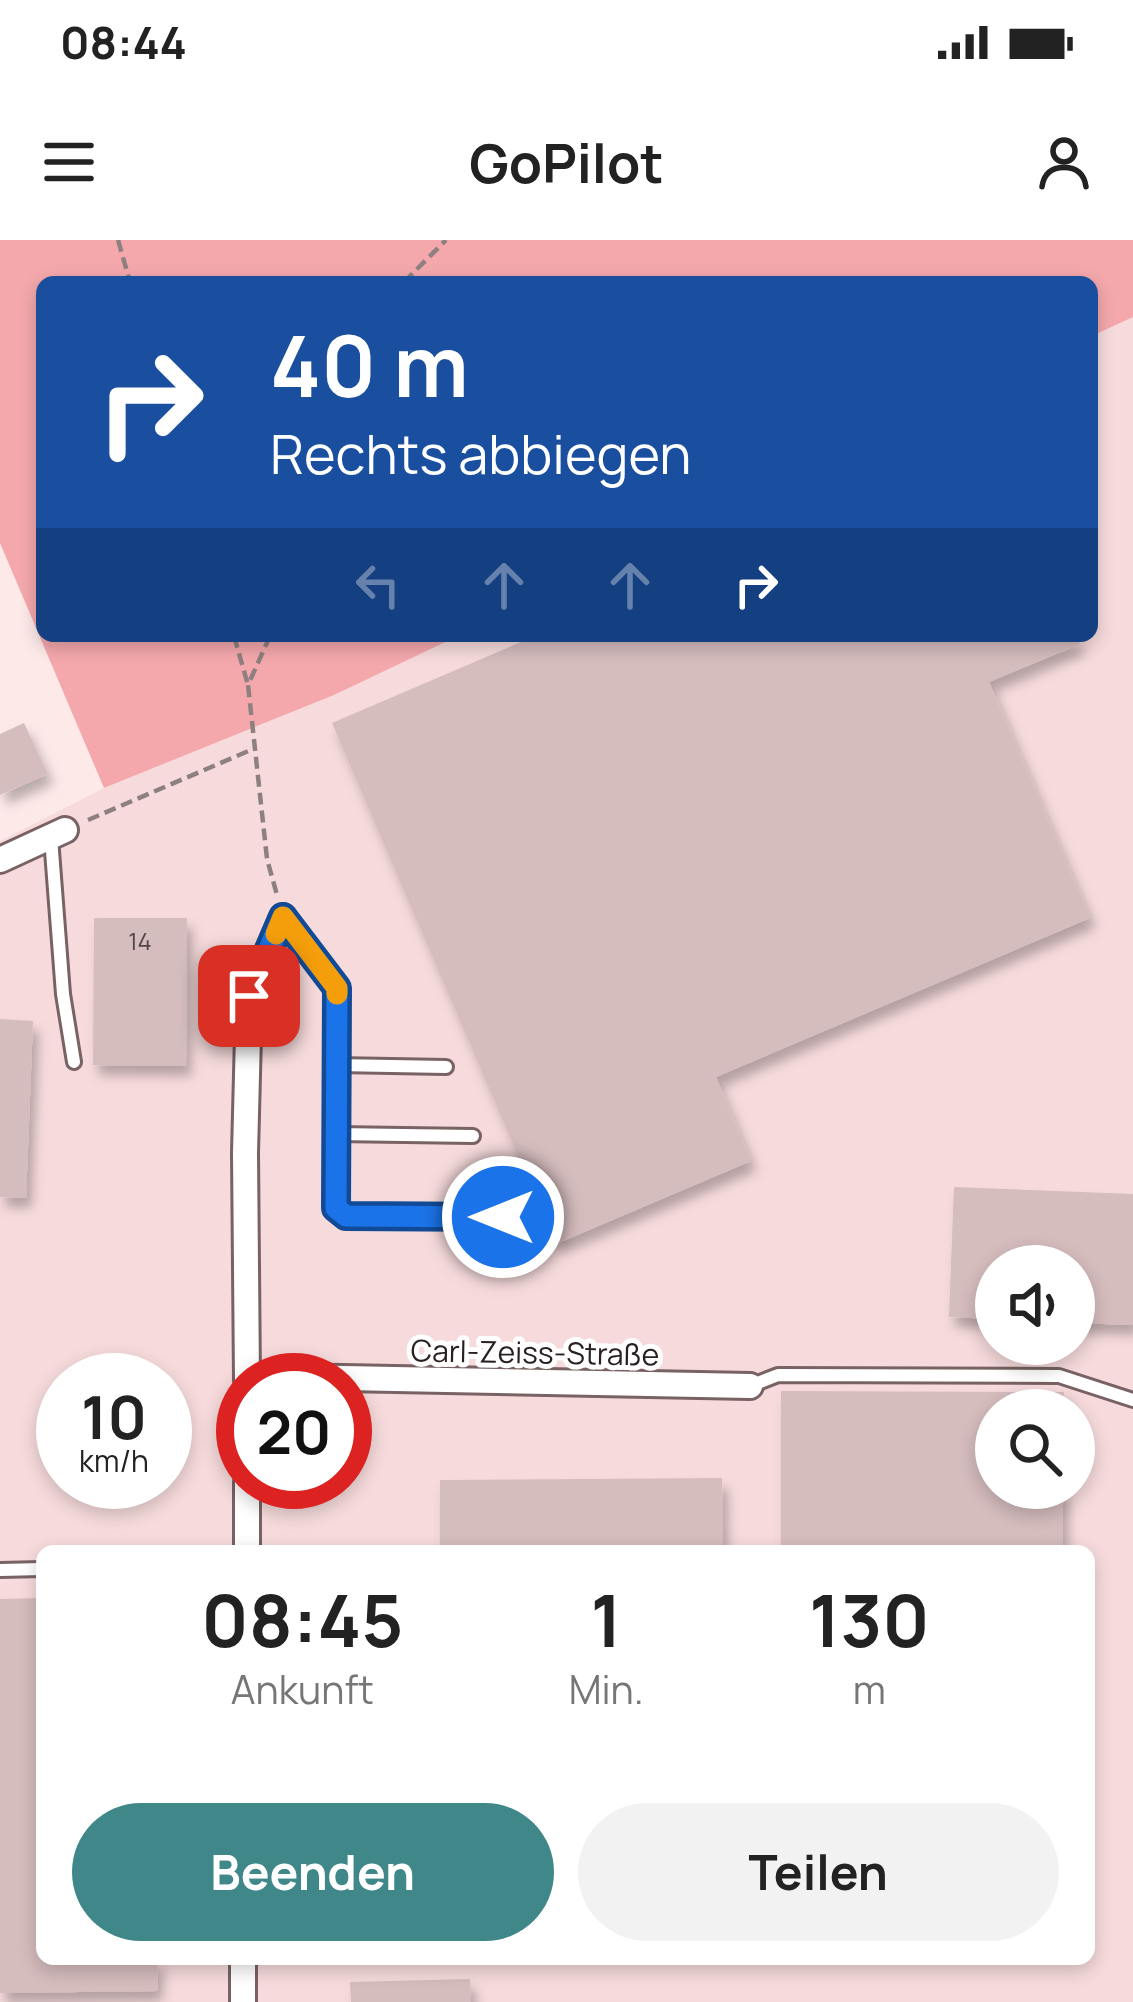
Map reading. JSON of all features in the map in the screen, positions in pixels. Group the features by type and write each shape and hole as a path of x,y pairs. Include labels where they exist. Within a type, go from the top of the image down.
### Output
{"street":[{"path":"0,860 58,833"},
{"path":"247,1353 249,996 283,917"},
{"name":"Carl-Zeiss-Straße","path":"372,1380 750,1386"},
{"path":"247,1509 247,1545"},
{"path":"243,1965 243,2002"}],"lane":[{"path":"58,833 63,994 74,1062"},
{"path":"283,917 337,988 336,1208 346,1216 503,1217"},
{"path":"336,1065 446,1067"},
{"path":"335,1134 473,1136"},
{"path":"750,1386 778,1376 1058,1376 1133,1400"},
{"path":"0,1570 36,1569"}],"path":[{"path":"118,240 128,276"},
{"path":"410,276 446,240"},
{"path":"236,642 248,685 267,859 283,917"},
{"path":"248,685 267,642"},
{"path":"58,833 253,749"}],"shaded area":[{"path":"0,240 1133,240 1133,317 1098,333 1098,276 36,276 36,628 0,543"},
{"path":"1133,317 1133,2002 0,2002 0,841 104,788 334,695 445,642 1098,642 1098,333"},
{"path":"42,642 445,642 334,695 104,788"}],"building":[{"path":"521,642 1079,642 989,682 1090,918 716,1077 751,1161 556,1244 332,723"},
{"path":"24,723 48,774 0,795 0,734"},
{"path":"94,918 187,918 186,1066 93,1065"},
{"path":"0,1019 33,1021 26,1198 0,1197"},
{"path":"954,1187 1133,1194 1133,1325 1095,1324 1095,1245 975,1245 975,1318 949,1317"},
{"path":"781,1391 975,1392 975,1509 1063,1509 1063,1545 781,1545"},
{"path":"722,1478 723,1545 440,1545 440,1480"},
{"path":"36,1598 36,1965 158,1965 157,1991 0,1993 0,1599"},
{"path":"470,1979 471,2002 351,2002 350,1982"}],"slow traffic":[{"path":"276,934 283,917 337,994"}],"route":[{"path":"249,996 283,917 337,988 336,1208 346,1216 503,1217"}]}
